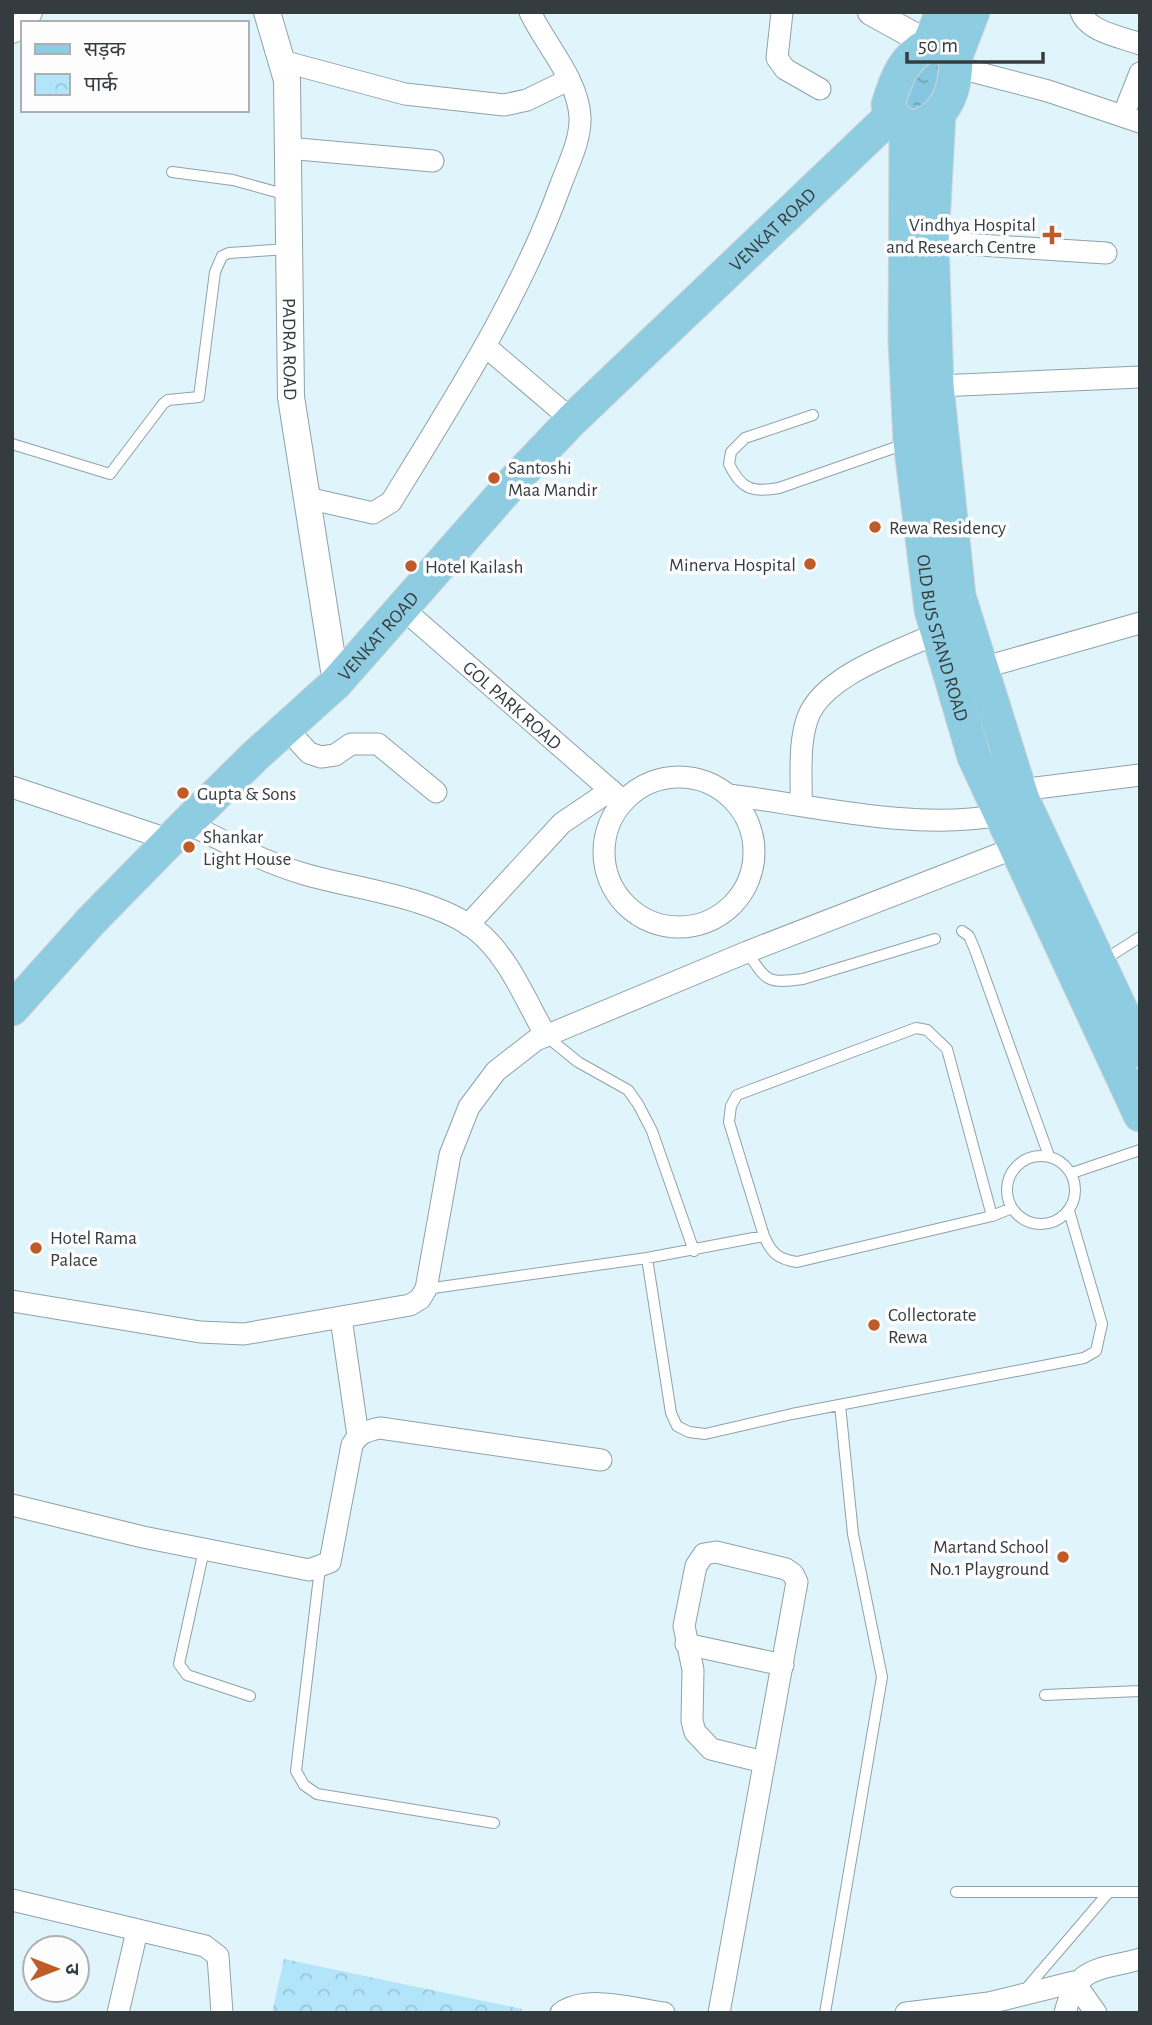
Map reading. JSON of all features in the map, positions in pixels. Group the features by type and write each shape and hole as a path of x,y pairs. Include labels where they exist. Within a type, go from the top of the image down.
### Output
{"main road":[{"path":"939,114 947,103 947,56 942,12"},
{"path":"947,56 973,12"},
{"path":"899,120 888,105 897,76 911,54 947,56"},
{"name":"VENKAT ROAD","path":"12,1009 91,921 179,831 286,727 336,683 572,420 899,120 914,128 932,122 939,114"},
{"name":"OLD BUS STAND ROAD","path":"939,114 932,242 937,386 959,596 982,668 1006,803 1017,847 1140,1115"},
{"name":"OLD BUS STAND ROAD","path":"899,120 910,442 931,610 974,757 1006,803 1097,964 1140,1050"}],"street":[{"path":"12,30 30,12"},
{"name":"PADRA ROAD","path":"267,12 288,80 291,397 336,683"},
{"path":"307,498 373,513 391,502 485,346 544,231 575,145 580,119 568,80 530,12"},
{"path":"782,12 777,58 785,69 820,89"},
{"path":"871,12 947,56 1131,119 1140,73"},
{"path":"1081,12 1083,19 1094,27 1140,44"},
{"path":"282,61 405,94 482,104 504,105 527,100 568,80"},
{"path":"288,148 433,161"},
{"path":"932,242 1106,253"},
{"path":"485,346 572,420"},
{"path":"937,386 1140,377"},
{"name":"GOL PARK ROAD","path":"402,608 617,796"},
{"path":"982,668 1140,622"},
{"path":"801,804 802,746 808,717 822,693 847,677 938,632"},
{"path":"286,727 309,753 321,757 335,755 351,744 378,744 436,792"},
{"path":"468,925 562,823 646,783 674,776 704,780 729,794 927,822 964,821 1006,803 1140,775"},
{"path":"12,787 179,831 303,874 435,909 468,925 498,952 546,1036"},
{"path":"617,796 608,826 604,856 611,885 629,908 654,923 684,928 712,920 736,902 751,876 754,847 747,818 729,794"},
{"path":"12,1301 108,1318 233,1334 410,1305 420,1299 426,1289 450,1155 469,1107 496,1071 546,1036 747,952 1017,847"},
{"path":"341,1318 358,1436"},
{"path":"12,1505 204,1550 309,1570 330,1562 333,1555 352,1445 358,1436 380,1428 601,1460"},
{"path":"719,2013 797,1594 793,1574 786,1569 716,1552 704,1555 696,1566 684,1626 693,1670 692,1721 695,1732 711,1749 764,1762"},
{"path":"686,1644 783,1665"},
{"path":"12,1900 205,1946 218,1956 222,2013"},
{"path":"118,2013 137,1931"},
{"path":"906,2013 989,2003 1021,1996 1074,1982 1085,1974 1140,1959"},
{"path":"1065,2013 1074,1982"},
{"path":"1074,1982 1096,2013"},
{"path":"561,2013 569,2007 589,2003 664,2013"}],"lane":[{"path":"172,172 233,180 287,195"},
{"path":"12,444 110,474 163,404 168,400 199,397 215,272 222,256 229,253 288,249"},
{"path":"813,415 745,438 736,445 729,464 737,480 746,489 761,492 910,442"},
{"path":"962,931 969,936 975,950 1049,1156"},
{"path":"1097,964 1140,937"},
{"path":"747,952 766,979 772,983 785,982 935,939"},
{"path":"992,1216 947,1049 927,1030 916,1028 737,1095 731,1106 729,1122 764,1236 771,1252 780,1259 797,1262 992,1216 1012,1208"},
{"path":"546,1036 578,1062 628,1090 638,1104 652,1131 694,1251"},
{"path":"1072,1173 1140,1150"},
{"path":"1049,1156 1066,1165 1072,1173 1076,1192 1069,1211 1053,1222 1044,1224 1025,1220 1012,1208 1007,1187 1014,1168 1030,1157 1049,1156"},
{"path":"647,1258 671,1413 677,1426 705,1434 1084,1358 1096,1351 1102,1337 1102,1324 1069,1211"},
{"path":"426,1289 694,1251 764,1236"},
{"path":"825,2013 882,1677 853,1534 840,1405"},
{"path":"204,1550 179,1664 187,1675 250,1696"},
{"path":"320,1568 296,1770 304,1786 332,1797 494,1823"},
{"path":"1045,1695 1140,1691"},
{"path":"956,1892 1140,1892"},
{"path":"1021,1996 1109,1892"}],"green space":[{"path":"284,1959 522,2009 521,2013 272,2013"}],"water":[{"path":"911,54 956,56 913,128 896,76"}],"place":[{"name":"Vindhya Hospital and Research Centre","path":"1052,235"},
{"name":"Santoshi Maa Mandir","path":"494,478"},
{"name":"Rewa Residency","path":"875,527"},
{"name":"Minerva Hospital","path":"810,564"},
{"name":"Hotel Kailash","path":"411,566"},
{"name":"Gupta & Sons","path":"183,793"},
{"name":"Shankar Light House","path":"189,847"},
{"name":"Hotel Rama Palace","path":"36,1248"},
{"name":"Collectorate Rewa","path":"874,1325"},
{"name":"Martand School No.1 Playground","path":"1063,1557"}]}
